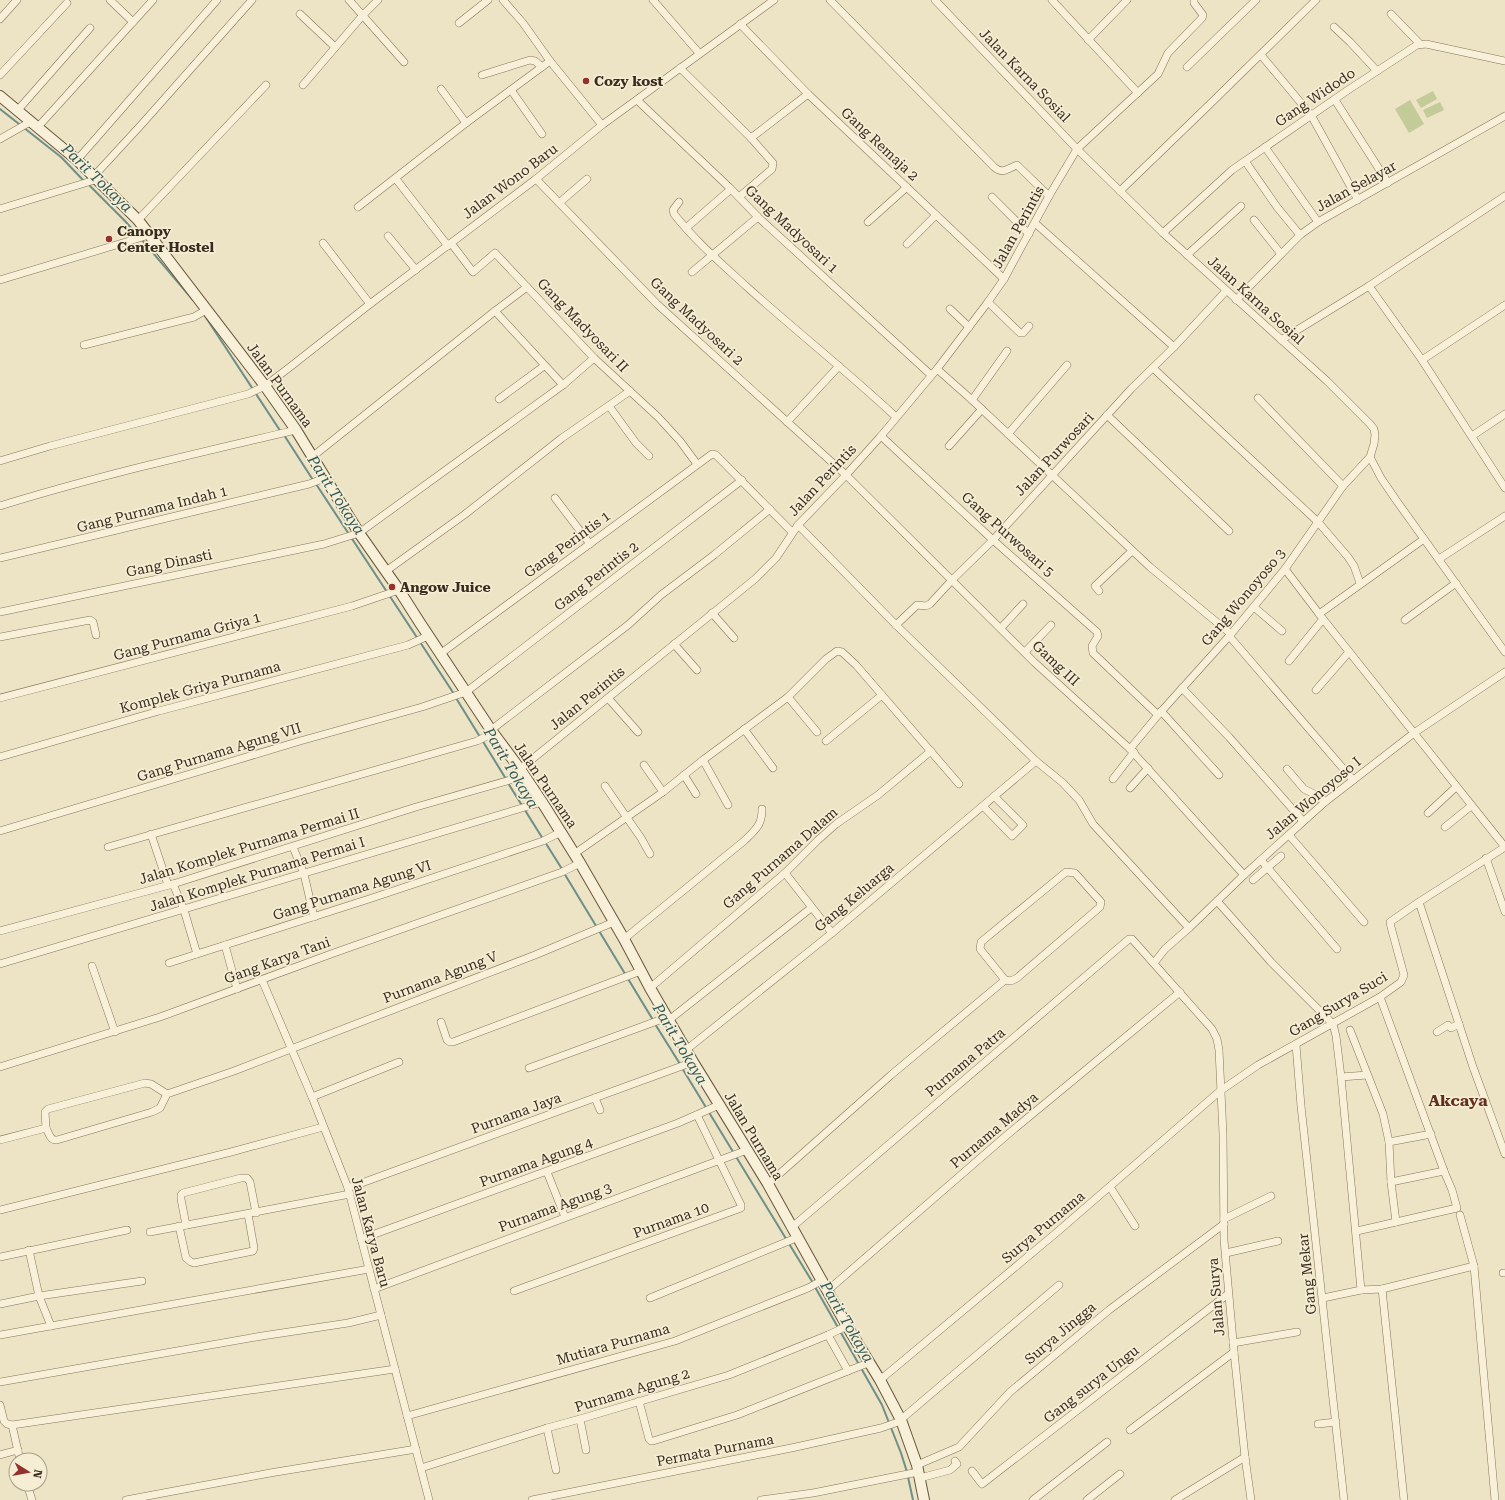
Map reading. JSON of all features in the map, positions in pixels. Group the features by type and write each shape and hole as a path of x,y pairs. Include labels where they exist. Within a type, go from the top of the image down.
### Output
{"street":[{"path":"0,19 17,0"},
{"path":"110,0 133,22"},
{"path":"0,139 19,129 31,125 153,0"},
{"path":"77,160 217,0"},
{"path":"0,209 83,185 94,179 252,0"},
{"path":"349,0 404,62"},
{"path":"303,85 363,15 378,0"},
{"path":"459,23 488,0"},
{"path":"503,0 523,22 550,61 602,125"},
{"path":"653,0 700,53"},
{"name":"Jalan Wono Baru","path":"0,461 50,446 248,394 263,387 370,304 536,180 602,125 774,0"},
{"path":"830,0 994,167 998,170 1004,171 1017,165 1049,196"},
{"name":"Jalan Karna Sosial","path":"935,0 1077,149 1163,233 1327,382 1372,426 1375,432 1375,439 1370,457"},
{"path":"1088,40 1127,0"},
{"name":"Jalan Perintis","path":"520,775 608,698 755,579 770,565 792,532 882,436 988,302 1004,279 1036,223 1049,196 1077,149 1158,74 1168,53 1202,18 1203,15 1194,3 1194,0"},
{"path":"1187,67 1256,0"},
{"path":"1120,191 1316,0"},
{"path":"1056,1 1088,40 1138,93"},
{"path":"0,76 66,3"},
{"path":"300,14 335,47"},
{"path":"1391,14 1420,44 1505,61"},
{"name":"Gang Remaja 2","path":"740,24 808,94 1004,279"},
{"path":"1334,27 1377,71"},
{"path":"17,111 90,28"},
{"name":"Gang Widodo","path":"1163,233 1225,176 1245,161 1311,115 1420,44"},
{"path":"1261,55 1311,115 1358,200"},
{"path":"482,74 530,60 535,61 542,67"},
{"path":"358,207 396,179 466,123 550,61"},
{"path":"680,68 751,138 772,161 773,166 739,197"},
{"path":"138,220 266,85"},
{"path":"440,89 466,123"},
{"path":"511,90 542,134"},
{"path":"751,138 808,94"},
{"name":"Jalan Purnama","path":"0,96 31,125 77,160 94,179 138,220 263,387 291,431 312,457 322,479 356,534 386,571 426,637 440,654 463,693 520,775 557,834 574,854 577,864 611,923 624,939 638,972 650,988 666,1019 686,1050 691,1063 718,1105 744,1151 768,1184 791,1228 793,1240 818,1282 827,1291 844,1328 865,1364 880,1380 899,1421 918,1472 924,1500"},
{"name":"Gang Madyosari 1","path":"637,100 731,189 758,217 931,375"},
{"path":"1335,100 1388,183"},
{"name":"Jalan Selayar","path":"1236,300 1300,235 1318,222 1505,116"},
{"path":"1265,147 1318,222"},
{"path":"1245,161 1277,207 1300,235"},
{"path":"396,179 449,245"},
{"path":"559,204 587,179"},
{"name":"Gang Madyosari 2","path":"536,180 657,304 846,475"},
{"path":"868,222 906,187"},
{"path":"686,228 731,189"},
{"path":"1281,340 1369,286 1505,196"},
{"path":"992,197 1029,234"},
{"path":"679,202 673,210 674,214 712,255 789,324 862,385 896,417"},
{"path":"1187,255 1241,206"},
{"path":"907,244 936,215"},
{"path":"692,272 758,217"},
{"path":"1254,220 1281,254"},
{"path":"1036,223 1174,347"},
{"path":"0,280 148,235"},
{"path":"388,236 416,270"},
{"path":"323,243 370,304"},
{"name":"Gang Madyosari II","path":"449,245 473,272 496,252 594,358 658,417 680,441 697,464"},
{"path":"1369,286 1422,360 1505,488"},
{"path":"312,457 527,287"},
{"name":"Jalan Purwosari","path":"896,625 917,605 928,605 952,579 993,540 1107,415 1174,347 1226,291"},
{"path":"988,302 1020,333 1023,333 1029,326"},
{"path":"1422,360 1505,305"},
{"path":"950,309 969,327"},
{"path":"84,345 194,317 205,310"},
{"path":"495,311 563,386"},
{"path":"972,400 1007,351"},
{"name":"Gang Dinasti","path":"0,612 324,544 356,534 563,386 594,358"},
{"path":"1008,434 1067,365"},
{"path":"499,399 544,366"},
{"path":"787,422 839,366"},
{"path":"937,368 1132,551 1230,635 1353,780"},
{"path":"1153,368 1318,522 1351,561 1360,584"},
{"path":"386,571 464,515 562,438 630,391"},
{"path":"1258,398 1343,486"},
{"path":"609,406 633,440 649,456"},
{"path":"949,446 982,409"},
{"path":"1472,436 1505,414"},
{"path":"1107,415 1229,530"},
{"path":"0,506 55,490 291,431"},
{"name":"Gang Purwosari 5","path":"882,436 993,540 1097,632 1098,636 1092,646 1092,652 1160,713"},
{"name":"Gang Perintis 1","path":"440,654 709,456 714,454 742,480"},
{"path":"1370,457 1381,478 1505,652"},
{"name":"Gang Wonoyoso 3","path":"1113,779 1160,713 1230,635 1285,570 1343,486 1370,457"},
{"name":"Gamg III","path":"846,475 1025,652 1132,751 1244,875"},
{"name":"Gang Purnama Indah 1","path":"0,558 309,484 322,479"},
{"path":"742,480 792,532"},
{"name":"Gang Perintis 2","path":"445,699 463,693 742,480"},
{"path":"555,498 590,544"},
{"name":"Jalan Perintis","path":"108,847 476,741 490,733 628,625 661,595 714,555 770,508"},
{"path":"1439,559 1505,516"},
{"path":"798,525 896,625 1036,761 1063,783 1078,800 1094,824 1189,928"},
{"path":"1289,661 1321,617 1360,584 1424,539"},
{"path":"1099,591 1095,586 1132,551"},
{"path":"1285,570 1505,847"},
{"path":"1405,620 1456,583"},
{"name":"Gang Purnama Griya 1","path":"0,698 352,606 398,591"},
{"path":"1001,628 1023,604"},
{"path":"1254,607 1282,631"},
{"path":"712,613 734,638"},
{"path":"0,637 90,620 93,622 96,635"},
{"path":"1025,652 1051,625"},
{"name":"Komplek Griya Purnama","path":"0,757 159,711 346,660 408,645 426,637"},
{"path":"674,644 697,670"},
{"path":"574,854 663,792 703,760 788,697 826,659 839,651 856,665 959,784"},
{"path":"1316,690 1349,652"},
{"name":"Jalan Wonoyoso I","path":"1154,962 1165,949 1260,860 1325,802 1414,733 1505,672"},
{"path":"1182,688 1229,737 1303,821"},
{"path":"826,741 882,695"},
{"path":"788,697 817,732"},
{"path":"608,698 638,732"},
{"name":"Gang Purnama Agung VII","path":"0,831 445,699"},
{"path":"1160,713 1219,775"},
{"path":"744,729 773,768"},
{"name":"Gang Purnama Dalam","path":"650,988 785,873 836,824 878,795 931,751"},
{"path":"703,760 728,805"},
{"name":"Gang Keluarga","path":"686,1050 832,933 1036,761"},
{"path":"644,766 663,792"},
{"path":"1130,788 1148,768"},
{"path":"1287,769 1304,789 1318,796 1325,802"},
{"name":"Jalan Komplek Purnama Permai II","path":"0,931 170,885 416,807 504,782 520,775"},
{"path":"684,775 696,794"},
{"path":"605,786 650,854"},
{"path":"1428,813 1456,787"},
{"path":"983,806 1012,836 1023,825 994,796"},
{"name":"Jalan Komplek Purnama Permai I","path":"0,964 538,804"},
{"path":"1445,827 1471,806"},
{"path":"624,939 744,841 759,826 761,822 762,809"},
{"path":"151,834 170,885 184,910 197,954"},
{"name":"Gang Purnama Agung VI","path":"169,963 314,917 543,841 557,834"},
{"path":"1289,835 1364,922"},
{"path":"293,847 304,874 314,917"},
{"name":"Gang Surya Suci","path":"1220,1091 1258,1065 1380,997 1401,982 1404,976 1390,923 1419,902 1505,847"},
{"path":"1253,880 1281,856"},
{"path":"1486,858 1505,912"},
{"path":"1260,860 1337,949"},
{"name":"Gang Karya Tani","path":"0,1067 160,1017 562,872 577,864"},
{"path":"768,1184 891,1075 1004,980 1011,981 1017,978 1100,907 1101,902 1075,873 1066,872 982,942 980,949 1004,980"},
{"path":"785,873 832,933"},
{"path":"1217,901 1271,962 1332,1024 1336,1036 1341,1077 1362,1290"},
{"path":"1419,902 1473,1067 1505,1154"},
{"path":"529,1068 651,1023 666,1019 811,908"},
{"name":"Purnama Agung V","path":"167,1094 234,1071 611,923"},
{"name":"Purnama Patra","path":"791,1228 1129,939 1132,939 1138,944 1154,962"},
{"path":"224,945 237,989"},
{"name":"Jalan Surya","path":"1154,962 1212,1029 1217,1039 1219,1050 1223,1134 1224,1221 1228,1294 1251,1500"},
{"path":"92,966 115,1032"},
{"path":"440,1022 448,1040 453,1042 638,972"},
{"name":"Jalan Karya Baru","path":"262,980 312,1097 349,1191 429,1500"},
{"name":"Purnama Madya","path":"827,1291 1007,1136 1180,992"},
{"path":"1357,1231 1457,1208 1432,1134 1380,997"},
{"path":"1437,1032 1448,1025 1450,1028 1459,1024"},
{"path":"1350,1030 1382,1109 1389,1142 1391,1182 1396,1222"},
{"name":"Gang Mekar","path":"1296,1045 1344,1500"},
{"path":"312,1097 399,1062"},
{"name":"Purnama Jaya","path":"150,1232 256,1213 349,1191 691,1063"},
{"path":"1341,1077 1367,1075"},
{"path":"145,1083 151,1084 167,1094 160,1108 156,1111 55,1141 51,1139 46,1128 44,1112 48,1109 145,1083"},
{"name":"Surya Purnama","path":"880,1380 1110,1187 1220,1091"},
{"path":"595,1098 600,1110"},
{"name":"Purnama Agung 4","path":"361,1239 547,1172 701,1114 718,1105"},
{"name":"Purnama 10","path":"514,1291 740,1209 741,1205 701,1114"},
{"path":"0,1210 323,1127"},
{"path":"0,1140 46,1128"},
{"path":"1389,1142 1432,1134"},
{"name":"Purnama Agung 3","path":"374,1289 744,1151"},
{"path":"1391,1182 1444,1171"},
{"path":"547,1172 565,1217"},
{"path":"248,1214 254,1248 253,1251 194,1263 190,1262 186,1258 182,1226 181,1194 241,1178 247,1178 250,1182 256,1213"},
{"path":"1110,1187 1135,1226"},
{"name":"Surya Jingga","path":"918,1472 959,1447 1010,1392 1109,1310 1224,1221 1271,1196"},
{"path":"1460,1215 1474,1266 1495,1500"},
{"path":"0,1257 127,1230"},
{"path":"650,1298 793,1240"},
{"path":"1226,1253 1278,1241"},
{"path":"29,1250 39,1296 51,1326"},
{"path":"1322,1298 1362,1290 1382,1289 1474,1266"},
{"path":"0,1335 369,1269"},
{"path":"0,1304 39,1296 142,1281"},
{"name":"Mutiara Purnama","path":"407,1416 675,1340 808,1288 818,1282"},
{"path":"899,1421 1059,1285"},
{"path":"1382,1289 1404,1500"},
{"name":"Gang surya Ungu","path":"972,1471 982,1484 1228,1294"},
{"path":"0,1382 262,1336 348,1323 381,1315"},
{"name":"Purnama Agung 2","path":"421,1468 547,1428 728,1375 844,1328"},
{"path":"1233,1343 1297,1332"},
{"path":"830,1334 851,1370"},
{"path":"1130,1430 1234,1352"},
{"path":"639,1401 649,1439 653,1441 737,1415 865,1364"},
{"path":"0,1406 4,1421 7,1424 12,1425 395,1369"},
{"path":"580,1419 586,1450"},
{"name":"Permata Purnama","path":"532,1500 796,1447 881,1428 899,1421"},
{"path":"1318,1424 1336,1422"},
{"path":"0,1455 18,1450 12,1425"},
{"path":"547,1428 556,1470"},
{"path":"1033,1500 1108,1442"},
{"path":"126,1500 270,1473 416,1450"},
{"path":"1175,1500 1245,1457"},
{"path":"761,1500 813,1493 918,1472 950,1470 957,1464 955,1461"},
{"path":"1087,1500 1120,1474"}],"green space":[{"path":"1433,91 1437,99 1421,108 1416,100"},
{"path":"1410,100 1424,124 1409,133 1395,109"},
{"path":"1440,102 1444,110 1427,118 1423,110"}],"waterway":[{"name":"Parit Tokaya","path":"0,109 61,157 84,181"},
{"name":"Parit Tokaya","path":"88,184 139,237"},
{"name":"Parit Tokaya","path":"142,240 193,300"},
{"name":"Parit Tokaya","path":"203,313 281,432"},
{"name":"Parit Tokaya","path":"284,435 313,480"},
{"name":"Parit Tokaya","path":"316,484 387,592"},
{"name":"Parit Tokaya","path":"389,595 418,639"},
{"name":"Parit Tokaya","path":"420,642 454,694"},
{"name":"Parit Tokaya","path":"456,698 480,737"},
{"name":"Parit Tokaya","path":"482,740 506,779"},
{"name":"Parit Tokaya","path":"508,783 543,839"},
{"name":"Parit Tokaya","path":"545,842 562,869"},
{"name":"Parit Tokaya","path":"564,873 653,1020"},
{"name":"Parit Tokaya","path":"655,1024 680,1064"},
{"name":"Parit Tokaya","path":"682,1068 813,1283"},
{"name":"Parit Tokaya","path":"815,1287 882,1405 907,1472"},
{"name":"Parit Tokaya","path":"908,1477 913,1500"}],"place":[{"name":"Cozy kost","path":"586,81"},
{"name":"Canopy Center Hostel","path":"109,239"},
{"name":"Angow Juice","path":"392,587"}],"district":[{"name":"Akcaya","path":"1458,1100"}]}
